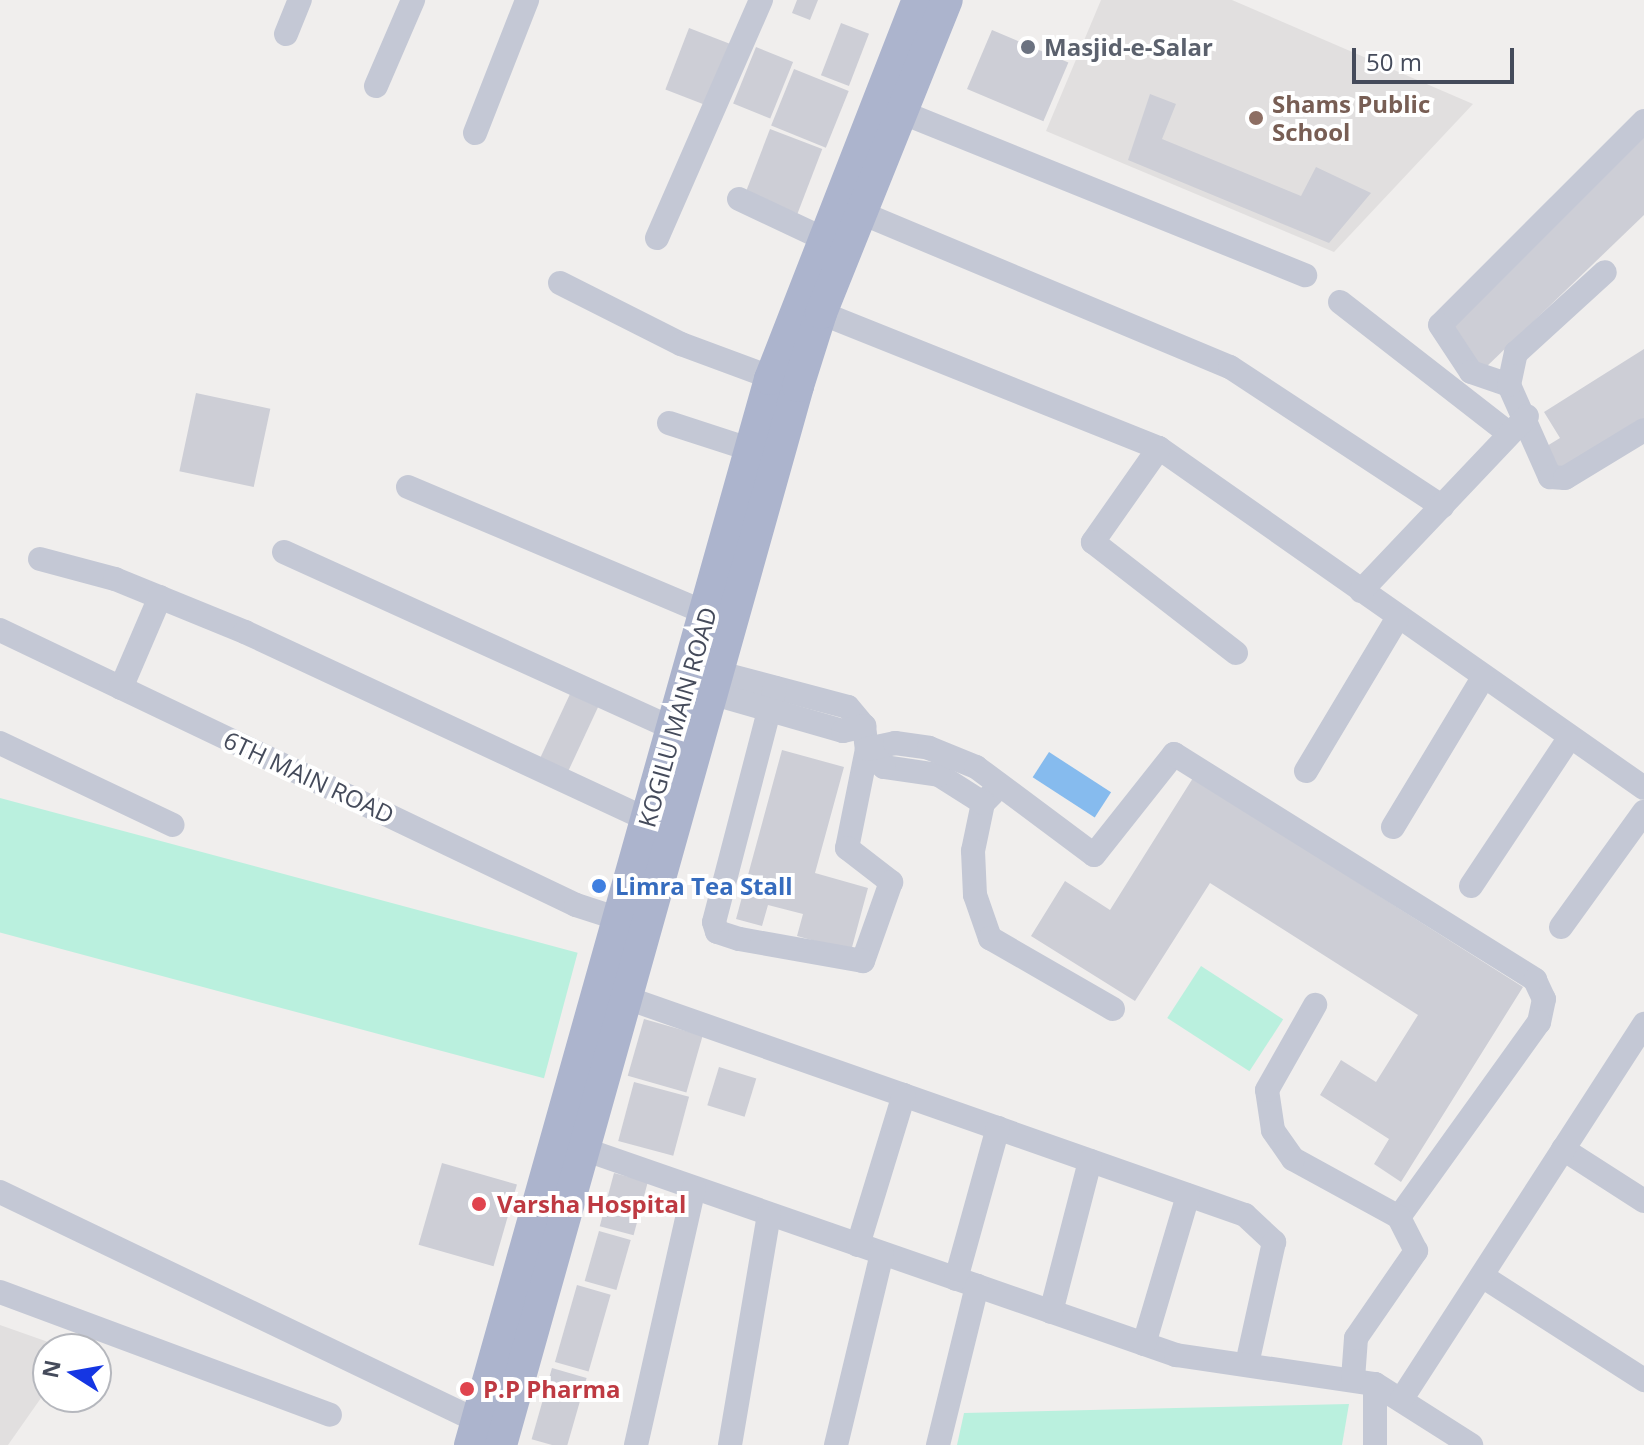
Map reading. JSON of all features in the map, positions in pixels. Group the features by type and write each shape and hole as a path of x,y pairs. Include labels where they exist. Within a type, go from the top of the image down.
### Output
{"main road":[{"name":"KOGILU MAIN ROAD","path":"571,1144 627,998 661,825 674,729 752,450 821,313 849,208 918,0"},
{"name":"KOGILU MAIN ROAD","path":"489,1437 571,1144 619,919 661,825 717,683 784,382 822,238 849,208 901,112 947,0"}],"street":[{"path":"286,34 300,0"},
{"path":"376,86 413,0"},
{"path":"475,133 527,0"},
{"path":"657,238 761,0"},
{"path":"901,112 1305,275"},
{"path":"1644,121 1441,318 1442,331 1471,372 1509,385 1527,416 1547,471 1557,480 1644,430"},
{"path":"739,199 822,238"},
{"path":"849,208 1230,367 1442,506"},
{"path":"1509,385 1516,353 1605,272"},
{"path":"560,283 681,344 784,382"},
{"path":"1340,302 1508,433"},
{"path":"821,313 1159,448 1397,619 1644,788"},
{"path":"1361,591 1527,416"},
{"path":"669,423 752,450"},
{"path":"1159,448 1093,542 1236,653"},
{"path":"408,487 707,613"},
{"path":"284,552 674,729"},
{"path":"40,559 160,597 661,825"},
{"path":"121,688 160,597"},
{"path":"1306,771 1397,619"},
{"name":"6TH MAIN ROAD","path":"0,630 576,905 619,919"},
{"path":"1393,827 1483,678"},
{"path":"717,683 772,699 848,707 866,738 847,848 891,882 863,961 717,932 715,901 772,699"},
{"path":"1471,886 1570,737"},
{"path":"866,738 929,748 976,767 991,795 1094,855 1174,754 1535,980 1544,999 1539,1022 1399,1217"},
{"path":"0,743 173,825"},
{"path":"991,795 973,851 975,895 990,938 1113,1009"},
{"path":"1561,927 1644,812"},
{"path":"627,998 1245,1215 1274,1242 1247,1364"},
{"path":"1315,1005 1267,1090 1273,1130 1293,1159 1399,1217 1416,1251 1356,1338 1375,1445"},
{"path":"1401,1400 1641,1034"},
{"path":"858,1245 904,1095"},
{"path":"938,1445 998,1128"},
{"path":"571,1144 1176,1355 1364,1381 1401,1400 1471,1445"},
{"path":"1563,1149 1644,1201"},
{"path":"1051,1312 1090,1161"},
{"path":"636,1445 694,1188"},
{"path":"0,1192 489,1437"},
{"path":"1144,1344 1188,1195"},
{"path":"730,1445 769,1214"},
{"path":"836,1445 882,1253"},
{"path":"1482,1276 1644,1380"},
{"path":"0,1292 330,1415"}],"shaded area":[{"name":"Shams Public School","path":"1101,0 1232,0 1473,104 1334,252 1046,131"},
{"path":"0,1325 32,1336 32,1411 8,1445 0,1445"}],"green space":[{"path":"0,798 578,953 544,1078 0,933"},
{"path":"1201,966 1283,1019 1249,1071 1167,1018"},
{"path":"1349,1404 1342,1445 957,1445 964,1413"}],"water":[{"path":"1049,752 1111,792 1095,817 1033,777"}],"building":[{"path":"797,0 818,0 810,20 792,13"},
{"path":"841,23 869,34 849,86 821,75"},
{"path":"689,28 731,44 707,106 665,90"},
{"path":"992,30 1068,62 1043,121 967,89"},
{"path":"756,47 793,62 770,119 733,104"},
{"path":"794,69 849,91 826,148 771,126"},
{"path":"1150,94 1176,104 1162,139 1301,196 1316,167 1371,193 1329,243 1128,160"},
{"path":"770,129 822,149 798,213 745,193"},
{"path":"1644,133 1644,215 1483,370 1443,324"},
{"path":"1644,349 1644,421 1558,475 1542,449 1560,438 1544,412"},
{"path":"196,393 270,409 254,487 179,471"},
{"path":"570,694 598,707 566,775 538,762"},
{"path":"782,750 844,767 815,873 868,888 851,951 797,936 803,914 768,905 762,926 736,919"},
{"path":"1193,778 1523,987 1401,1182 1374,1164 1389,1139 1320,1095 1341,1060 1376,1082 1418,1015 1210,883 1135,1001 1031,936 1065,881 1110,910"},
{"path":"644,1019 703,1036 686,1093 628,1076"},
{"path":"719,1067 756,1078 745,1117 707,1105"},
{"path":"634,1082 689,1097 673,1156 618,1141"},
{"path":"442,1163 517,1184 494,1266 419,1245"},
{"path":"614,1173 648,1182 634,1235 600,1226"},
{"path":"599,1231 631,1240 616,1290 585,1281"},
{"path":"577,1285 611,1295 589,1372 555,1362"},
{"path":"552,1368 587,1378 567,1445 552,1445 532,1439"}],"place":[{"name":"Masjid-e-Salar","path":"1028,47"},
{"name":"Shams Public School","path":"1256,118"},
{"name":"Limra Tea Stall","path":"599,886"},
{"name":"Varsha Hospital","path":"479,1204"},
{"name":"P.P Pharma","path":"467,1389"}]}
